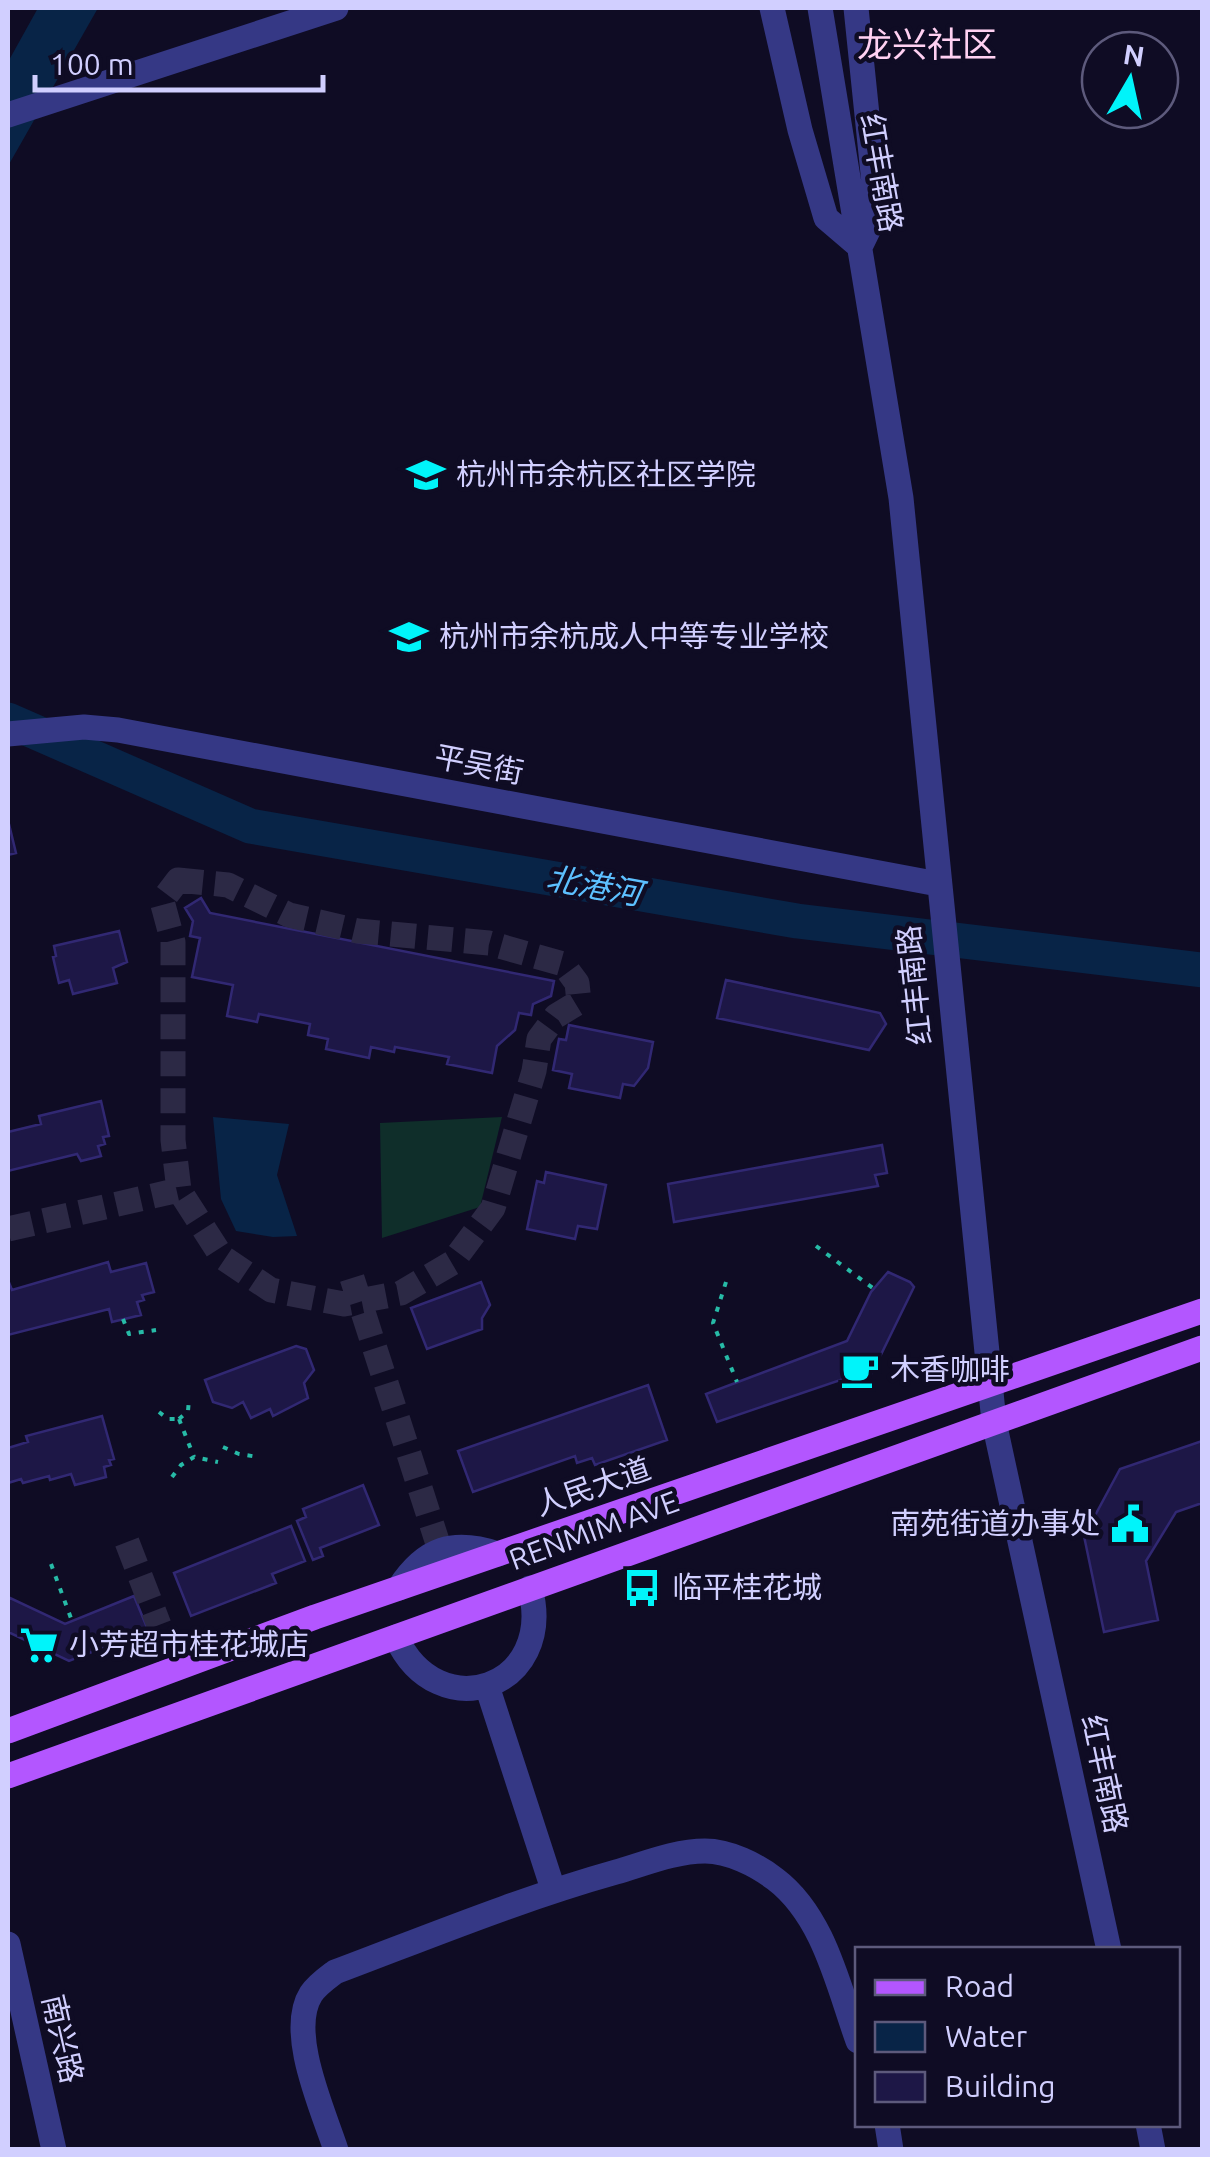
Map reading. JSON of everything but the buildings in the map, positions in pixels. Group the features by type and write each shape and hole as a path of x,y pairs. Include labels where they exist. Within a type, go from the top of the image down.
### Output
{"main road":[{"name":"人民大道","path":"8,1732 399,1588 1202,1311"},
{"name":"RENMIM AVE","path":"8,1776 1202,1348"}],"street":[{"path":"8,115 336,8"},
{"path":"772,8 800,130 826,218 860,247 877,212 856,8"},
{"name":"红丰南路","path":"820,8 901,498 994,1422 1109,1947"},
{"name":"平吴街","path":"8,734 84,727 118,730 938,885"},
{"path":"399,1588 411,1570 440,1550 476,1546 498,1554"},
{"path":"396,1636 405,1658 421,1674 442,1685 464,1689 487,1686 508,1674 525,1657 534,1635 536,1612 530,1588"},
{"path":"487,1686 553,1889"},
{"path":"336,2150 306,2058 302,2031 309,1996 335,1972 553,1889 672,1856 706,1851 727,1854 758,1868 788,1892 823,1943 855,2032"},
{"name":"南兴路","path":"8,1944 54,2150"}],"path":[{"path":"816,1246 874,1288"},
{"path":"726,1282 713,1323 738,1382"},
{"path":"123,1320 129,1334 156,1330"},
{"path":"159,1412 168,1419 179,1418 188,1411 190,1399"},
{"path":"179,1418 194,1457"},
{"path":"223,1447 258,1456"},
{"path":"172,1477 194,1457 218,1462"},
{"path":"50,1564 72,1621"}],"green space":[{"path":"502,1117 480,1207 382,1238 380,1123"}],"water":[{"path":"38,8 98,8 8,166 8,62"},
{"path":"213,1117 289,1124 277,1175 297,1236 236,1231 221,1199"}],"waterway":[{"name":"北港河","path":"8,720 250,826 797,921 1202,970"}],"tunnel":[{"path":"178,880 228,885 289,915 358,931 489,943 563,964 577,983 579,1002 556,1016 539,1039 534,1071 493,1208 452,1263 401,1293 344,1304 271,1290 222,1257 179,1190 173,1140 173,942 162,901 178,880"},
{"path":"8,1229 179,1190"},
{"path":"352,1278 440,1550"},
{"path":"127,1542 159,1625"}],"place":[{"name":"杭州市余杭区社区学院","path":"426,475"},
{"name":"杭州市余杭成人中等专业学校","path":"409,637"},
{"name":"木香咖啡","path":"860,1370"},
{"name":"南苑街道办事处","path":"1130,1524"},
{"name":"临平桂花城","path":"642,1588"},
{"name":"小芳超市桂花城店","path":"39,1645"}],"district":[{"name":"龙兴社区","path":"927,45"}]}
